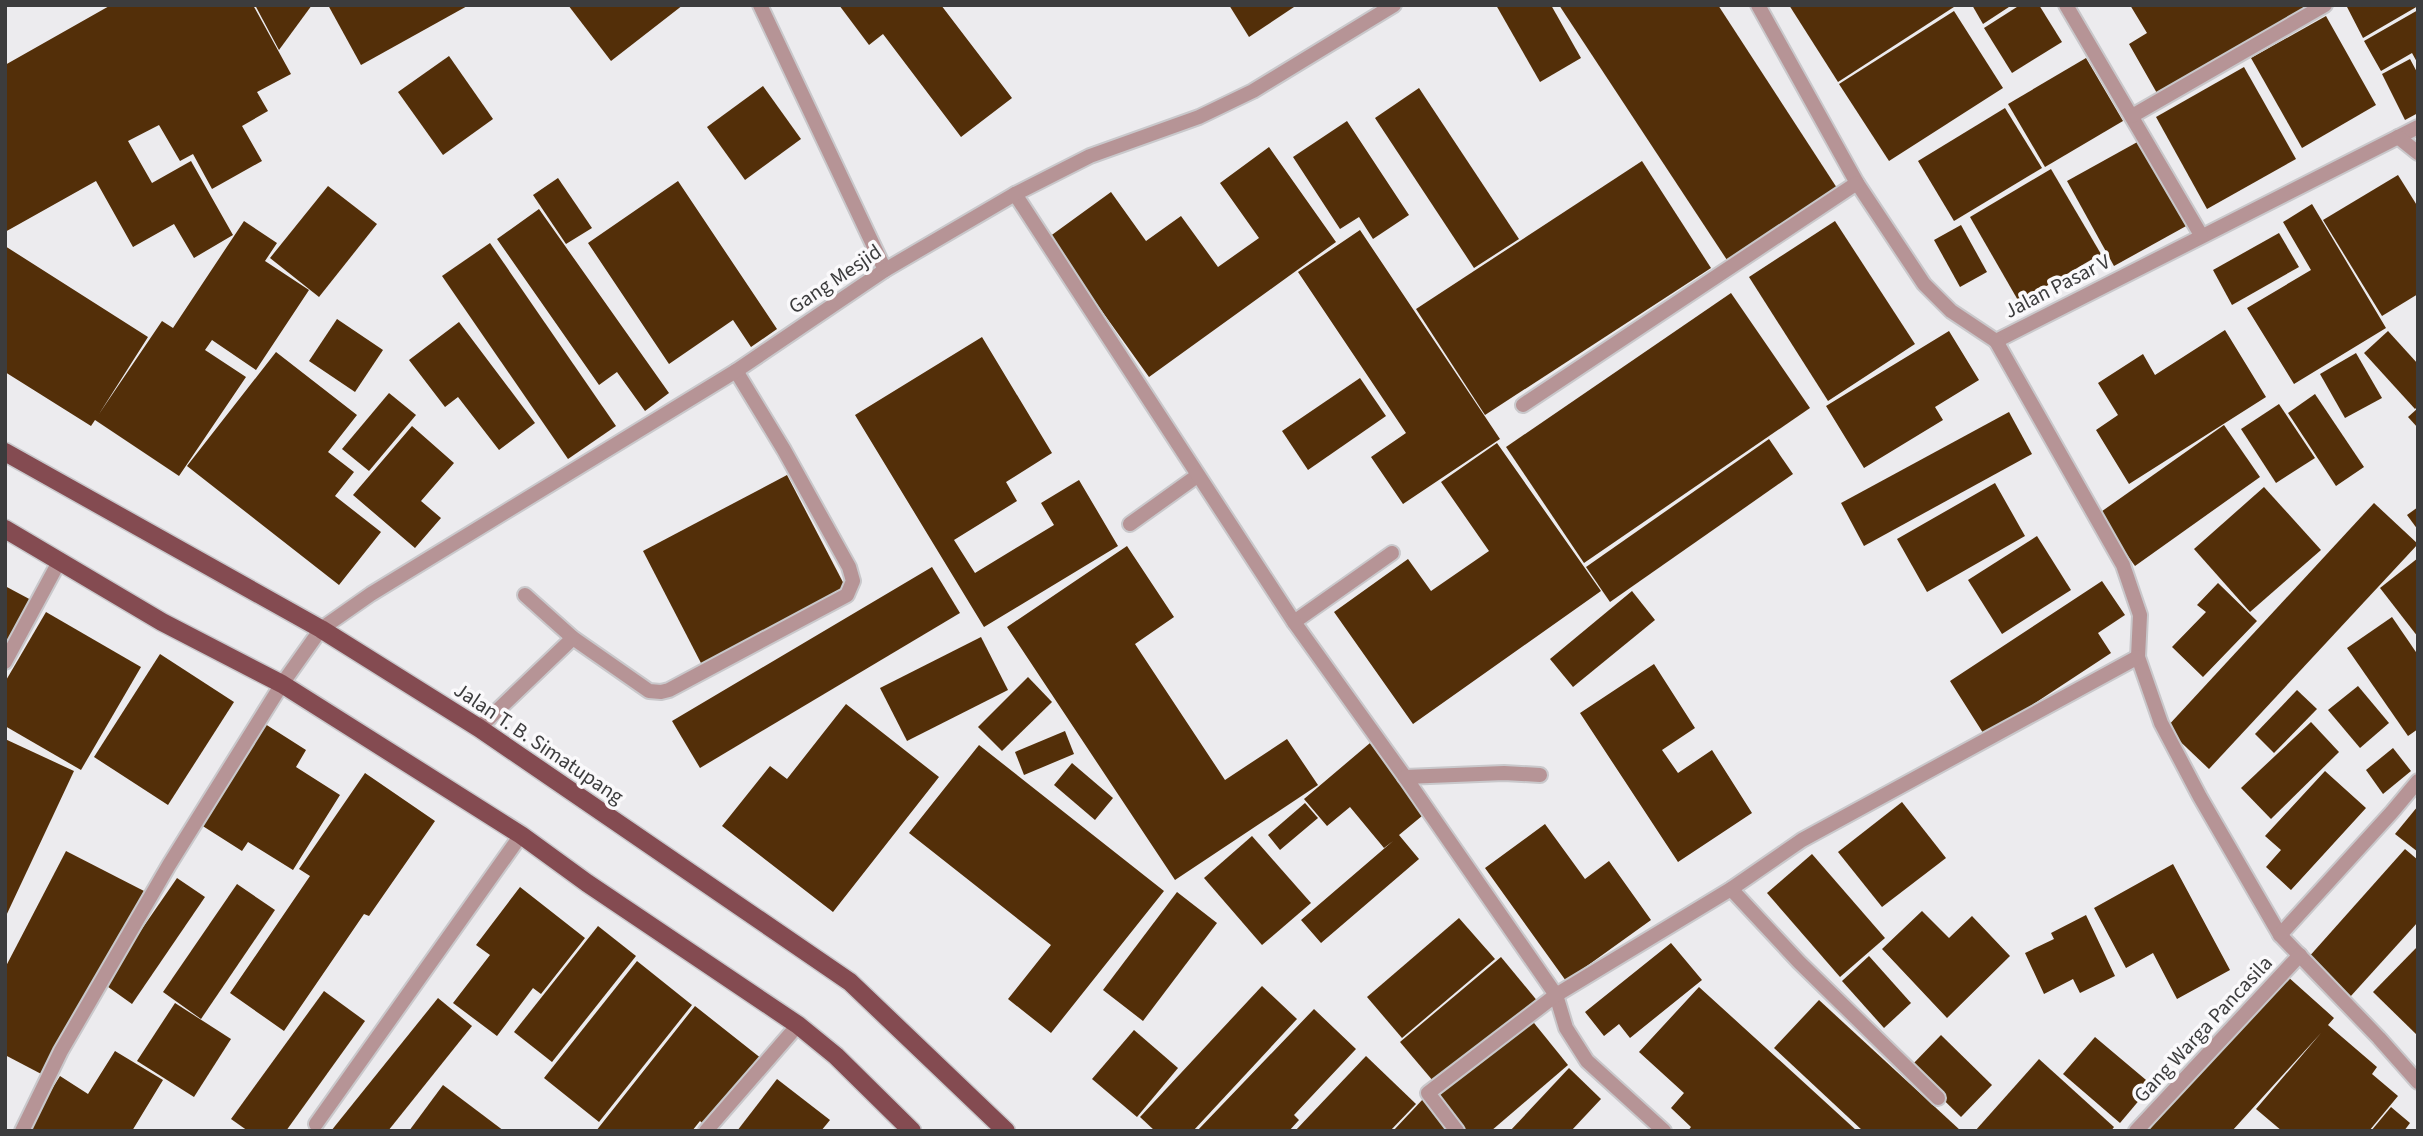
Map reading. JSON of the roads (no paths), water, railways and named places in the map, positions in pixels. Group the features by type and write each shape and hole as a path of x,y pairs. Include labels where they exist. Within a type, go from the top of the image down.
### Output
{"main road":[{"name":"Jalan T. B. Simatupang","path":"5,452 321,629 479,728 850,982 1006,1131"},
{"path":"5,529 162,622 282,684 522,835 587,883 798,1026 836,1056 912,1131"}],"street":[{"path":"760,5 885,270"},
{"name":"Gang Mesjid","path":"22,1131 61,1051 162,877 282,684 321,629 371,594 736,371 885,270 1015,194 1090,156 1199,117 1252,91 1394,5"},
{"name":"Jalan Pasar V","path":"1758,5 1857,183 1924,284 1951,311 1996,341 2418,127"},
{"path":"2066,5 2201,235"},
{"path":"2132,116 2325,5"},
{"path":"2398,137 2418,153"},
{"path":"1523,405 1857,183"},
{"path":"1015,194 1294,622 1556,995 1566,1028 1587,1061 1664,1131"},
{"path":"1996,341 2123,565 2140,615 2138,657 2161,723 2200,797 2280,934 2418,1082"},
{"path":"525,595 573,638 649,691 661,692 835,601 852,588 849,567 784,450 736,371"},
{"path":"1130,524 1197,475"},
{"path":"1294,622 1392,553"},
{"path":"5,662 60,560"},
{"path":"479,728 573,638"},
{"path":"1457,1131 1428,1093 1556,995 1731,889 1802,840 2138,657"},
{"path":"1405,777 1504,773 1540,775"},
{"path":"2280,934 2418,781"},
{"path":"316,1124 522,835"},
{"path":"1731,889 1799,962 1938,1098"},
{"name":"Gang Warga Pancasila","path":"2136,1131 2300,955"},
{"path":"706,1131 798,1026"}]}
